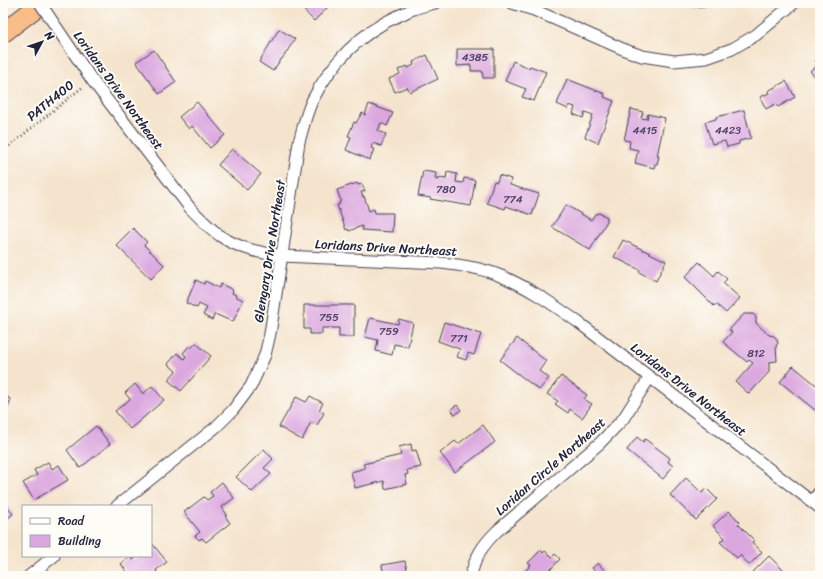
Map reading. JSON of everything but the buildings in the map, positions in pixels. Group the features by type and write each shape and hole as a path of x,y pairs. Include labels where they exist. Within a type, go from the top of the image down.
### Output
{"highway":[{"path":"3,33 41,3"}],"street":[{"name":"Loridans Drive Northeast","path":"41,3 92,80 176,191 190,208 223,238 242,247 262,253 282,256 441,263 467,266 492,273 519,284 542,296 578,322 820,508"},
{"name":"Glengary Drive Northeast","path":"118,505 216,427 233,410 251,386 265,355 270,334 299,142 304,122 312,102 325,78 342,56 362,37 388,20 414,9 435,3"},
{"path":"512,3 534,10 625,50 642,56 674,61 706,58 732,49 756,35 794,3"},
{"name":"Loridan Circle Northeast","path":"471,576 476,559 486,542 497,530 600,443 623,419 650,377"},
{"path":"29,576 53,557"}],"lane":[{"path":"810,500 820,487"}],"path":[{"name":"PATH400","path":"3,151 92,80"}]}
